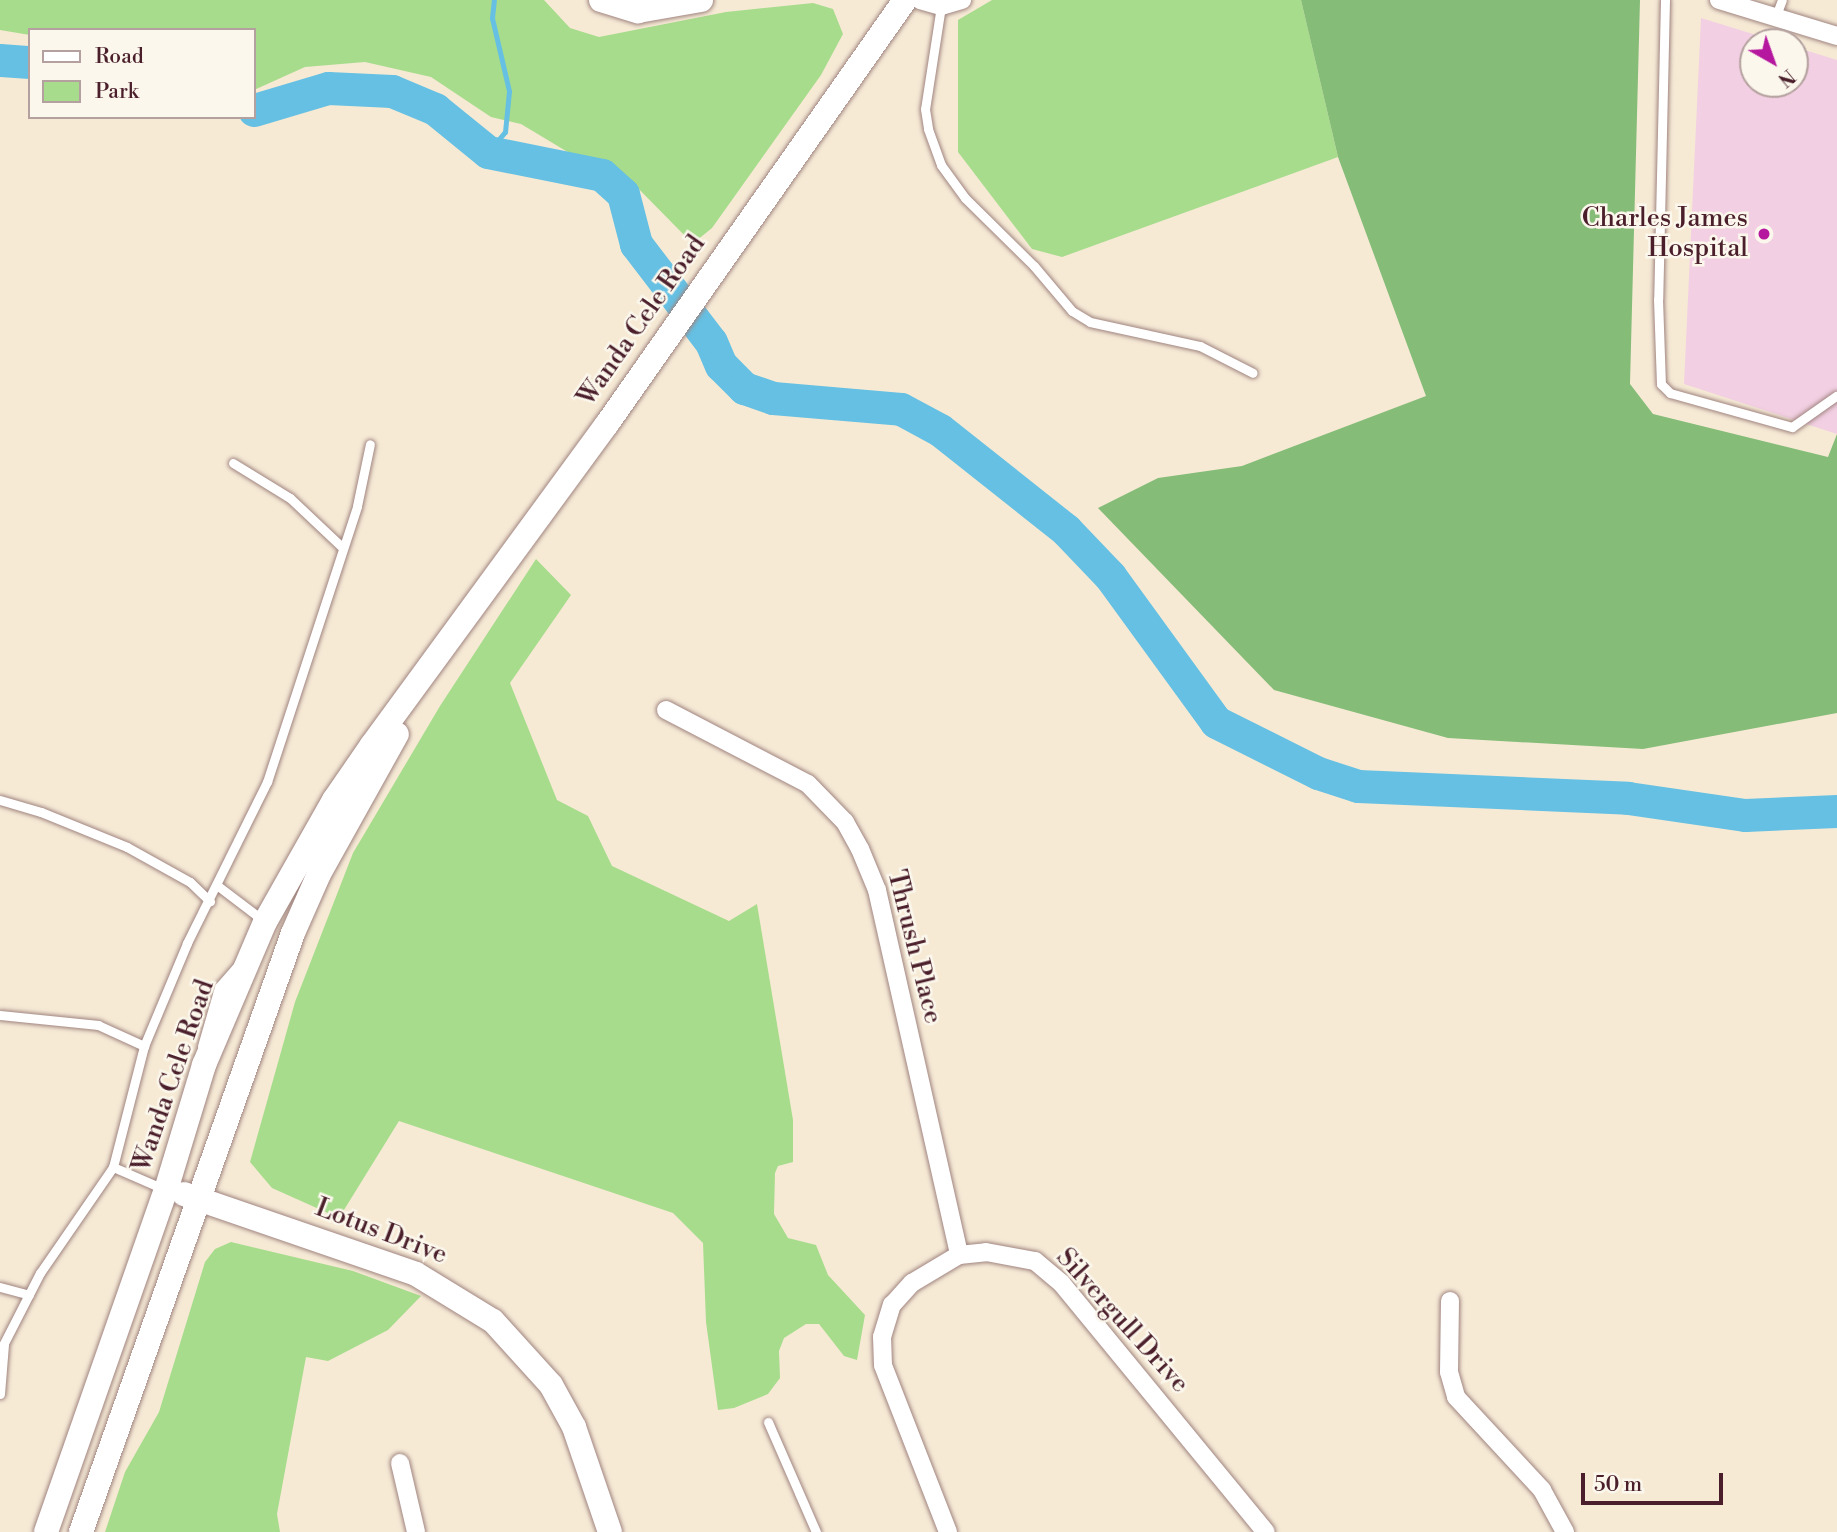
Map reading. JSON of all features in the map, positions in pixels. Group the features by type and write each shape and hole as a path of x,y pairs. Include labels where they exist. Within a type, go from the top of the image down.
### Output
{"street":[{"path":"601,0 638,11 701,0"},
{"name":"Wanda Cele Road","path":"46,1532 166,1190 204,1065 265,922 334,800 607,424 905,0"},
{"path":"920,0 941,6 962,0"},
{"path":"1719,0 1837,36"},
{"name":"Wanda Cele Road","path":"81,1532 298,922 319,874 427,674"},
{"name":"Thrush Place","path":"666,710 808,785 845,822 860,849 877,890 958,1255"},
{"name":"Lotus Drive","path":"166,1190 200,1197 416,1274 493,1321 551,1385 575,1427 610,1532"},
{"name":"Silvergull Drive","path":"958,1255 1011,1254 1035,1261 1062,1284 1266,1532"},
{"path":"948,1532 883,1365 882,1337 892,1306 912,1283 958,1255"},
{"path":"1450,1301 1449,1372 1456,1397 1542,1490 1565,1532"},
{"path":"400,1463 416,1532"}],"lane":[{"path":"1665,0 1657,311 1661,384 1670,393 1792,427 1836,396"},
{"path":"1775,18 1782,0"},
{"path":"941,6 925,109 928,129 941,165 965,198 1034,266 1072,311 1090,322 1200,346 1253,373"},
{"path":"0,1394 1,1346 74,1219 113,1167 144,1046 267,782 357,506 370,444"},
{"path":"233,463 290,498 342,547"},
{"path":"0,800 41,812 127,847 190,882 210,901"},
{"path":"218,886 265,922"},
{"path":"0,1015 98,1025 144,1046"},
{"path":"113,1167 166,1190"},
{"path":"0,1287 29,1294"},
{"path":"768,1422 816,1532"}],"shaded area":[{"name":"Charles James Hospital","path":"1701,18 1739,30 1739,98 1809,98 1809,51 1837,60 1837,434 1684,384"}],"green space":[{"path":"0,0 544,0 570,28 599,37 726,12 813,3 833,9 843,34 821,75 712,228 696,241 689,240 625,175 571,154 521,124 491,117 431,77 365,62 305,67 256,89 256,28 28,28 28,35 0,30"},
{"path":"992,0 1301,0 1338,157 1062,257 1032,249 958,152 958,20"},
{"path":"1301,0 1640,0 1630,384 1653,414 1828,457 1837,434 1837,713 1643,749 1448,738 1274,690 1098,508 1158,478 1242,466 1426,396 1338,157"},
{"path":"536,559 571,595 510,683 557,800 588,816 612,866 729,921 757,904 793,1120 793,1162 778,1166 775,1173 774,1214 788,1238 816,1245 828,1275 865,1315 857,1360 844,1356 819,1324 806,1324 784,1338 779,1351 780,1378 768,1394 734,1408 718,1410 706,1322 703,1243 673,1213 399,1121 339,1218 272,1188 250,1162 295,1002 353,853 440,706"},
{"path":"231,1242 353,1271 421,1296 388,1330 328,1361 306,1357 277,1514 280,1532 105,1532 125,1472 159,1412 205,1262 215,1249"}],"waterway":[{"path":"488,152 505,132 509,91 492,18 494,0"},
{"path":"0,60 28,62"},
{"path":"256,109 328,88 392,91 435,109 488,152 602,175 623,194 636,244 711,342 721,365 744,388 773,398 901,409 940,430 1066,530 1110,576 1216,722 1318,773 1358,786 1628,798 1745,815 1837,811"}],"place":[{"name":"Charles James Hospital","path":"1764,234"}]}
